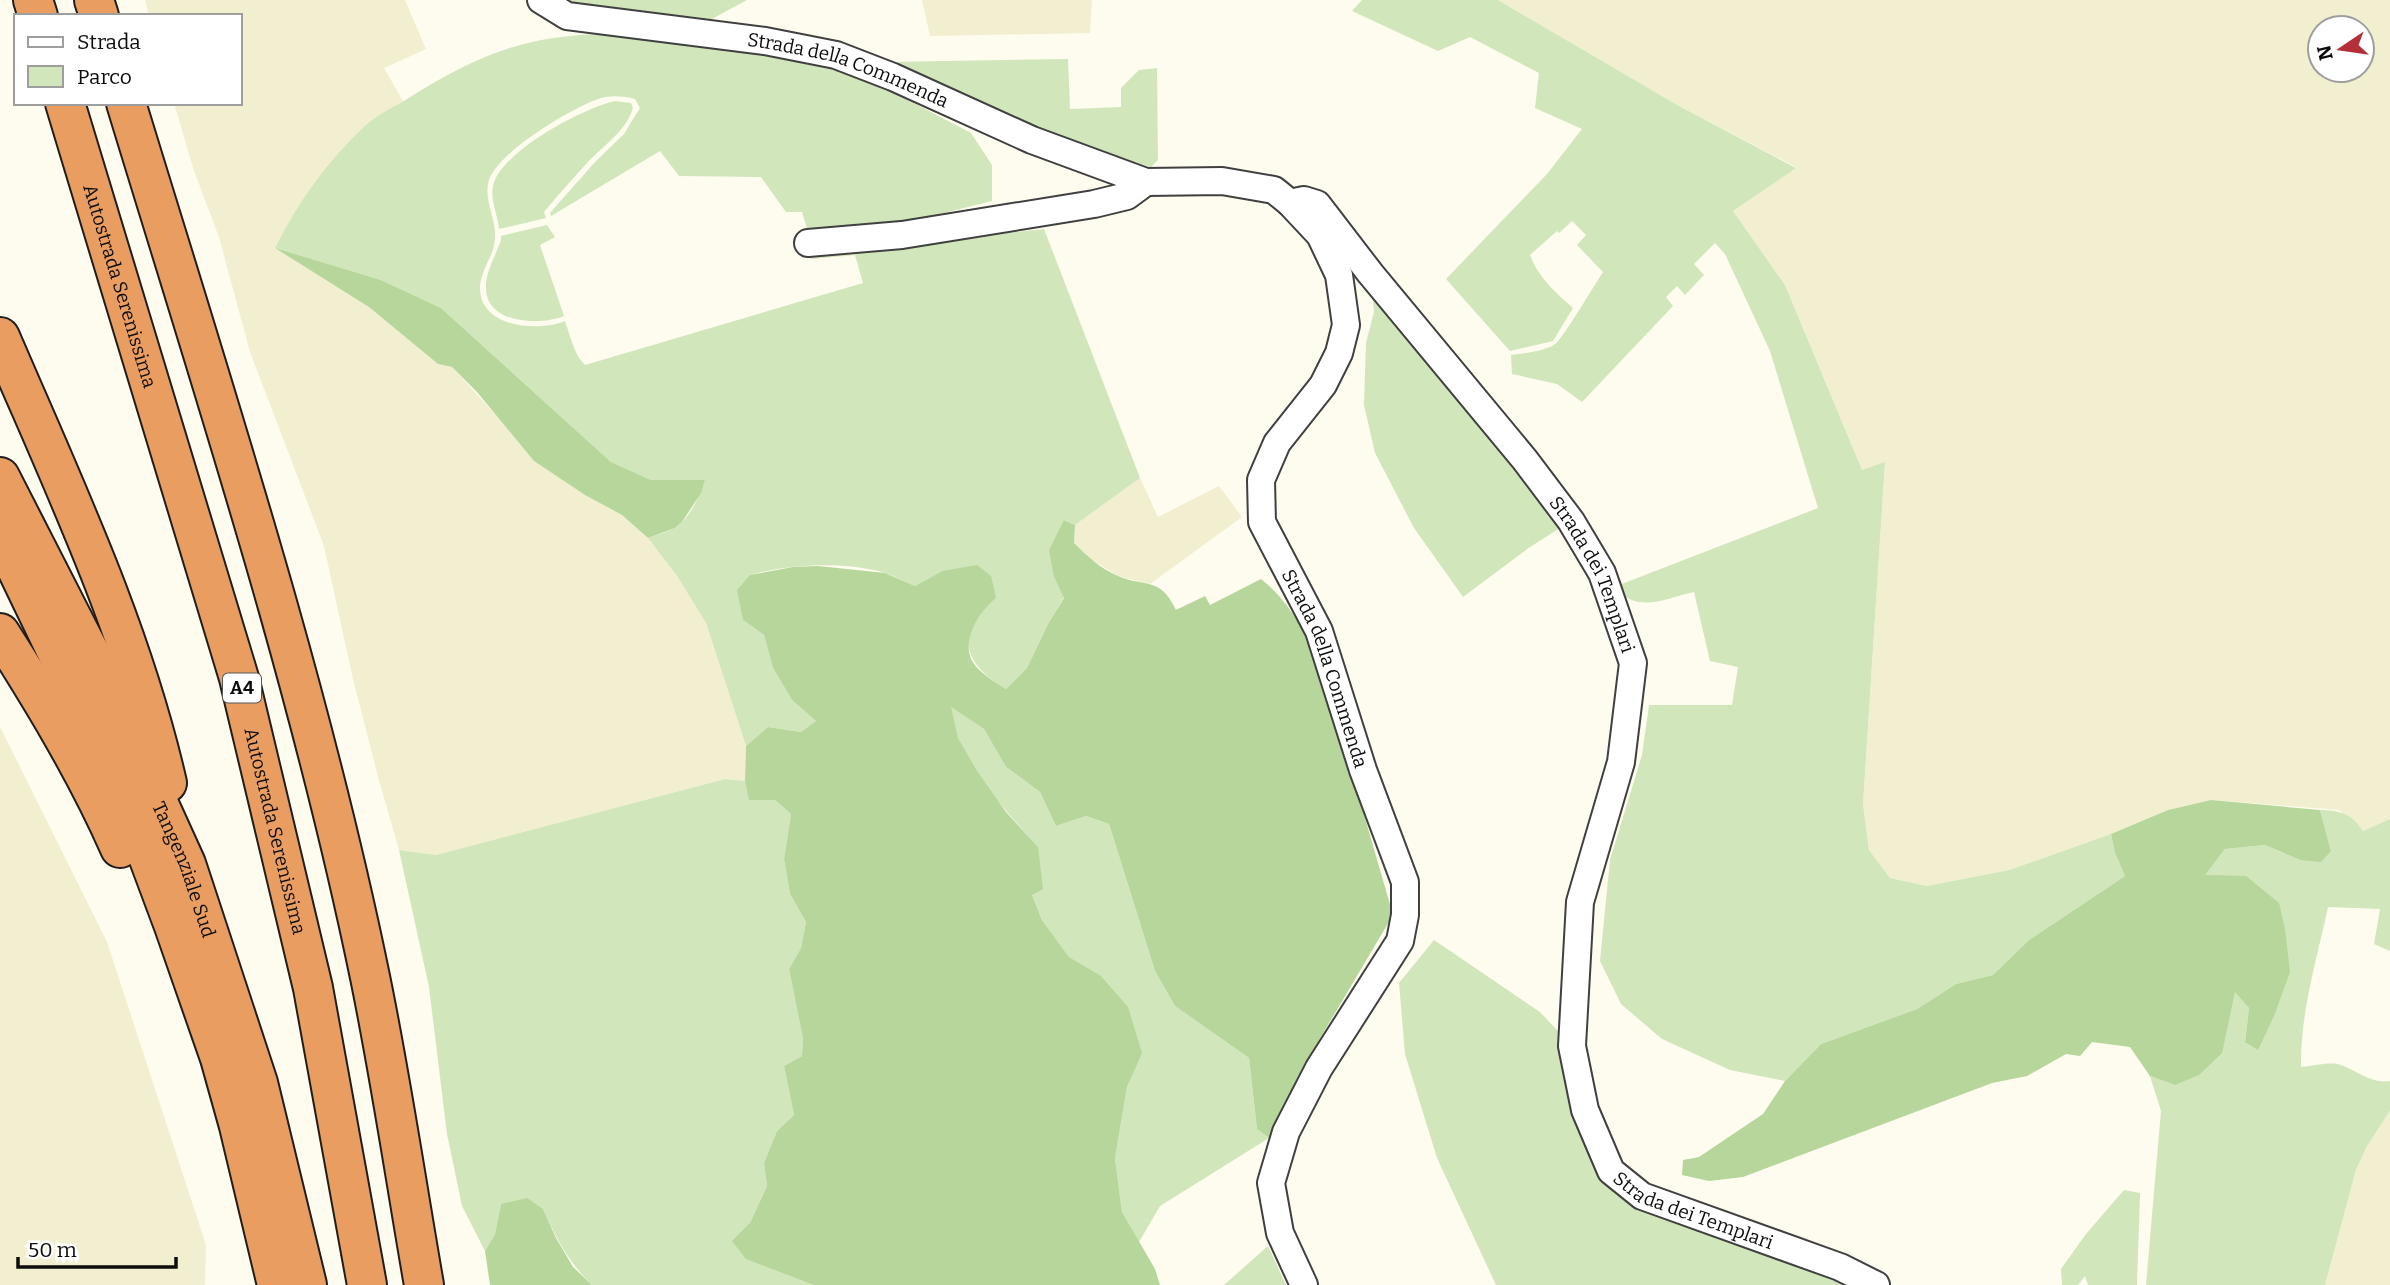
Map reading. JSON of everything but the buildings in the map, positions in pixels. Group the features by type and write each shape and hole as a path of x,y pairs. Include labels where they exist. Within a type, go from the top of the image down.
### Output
{"highway":[{"name":"Autostrada Serenissima","path":"66,105 239,678 313,988 367,1285"},
{"path":"127,105 246,495 294,666 370,977 424,1285"},
{"path":"0,337 106,583 152,719 186,864"},
{"name":"Tangenziale Sud","path":"0,477 92,657 186,864 258,1083 307,1285"},
{"name":"Tangenziale Sud","path":"0,534 124,792 220,1058 277,1285"},
{"path":"0,633 29,678 103,809 149,912 220,1058"}],"street":[{"name":"Strada della Commenda","path":"541,0 567,16 765,41 836,55 1032,140 1146,182 1222,181 1274,190 1320,235 1339,275 1346,325 1339,353 1323,385 1277,443 1261,480 1262,523 1319,631 1363,770 1405,882 1405,915 1400,941 1319,1068 1286,1132 1270,1183 1280,1233 1304,1285"},
{"name":"Strada della Commenda","path":"808,243 902,235 1094,204 1127,196 1146,182"},
{"name":"Strada dei Templari","path":"1290,203 1304,200 1317,204 1571,521 1602,573 1633,663 1621,762 1580,902 1572,1046 1585,1110 1611,1171 1642,1196 1840,1267 1876,1285"}],"shaded area":[{"path":"145,0 405,0 426,49 384,68 403,101 368,123 369,307 438,364 452,367 534,461 585,495 622,515 648,538 677,576 706,623 746,746 745,781 725,779 436,855 399,850 353,679 324,546 250,352 219,237 194,171 175,105 242,105 242,14 148,14"},
{"path":"922,0 1092,0 1090,33 930,36"},
{"path":"1498,0 2390,0 2390,819 2363,831 2339,810 2211,800 2168,810 2111,834 2009,870 1927,886 1890,878 1869,850 1863,804 1885,463 1862,470 1785,285 1733,211 1796,167 1679,106"},
{"path":"1140,478 1158,517 1219,486 1242,517 1150,584 1118,576 1089,558 1074,543 1075,525"},
{"path":"0,727 107,942 206,1245 205,1285 0,1285"},
{"path":"2390,1111 2390,1285 2325,1285 2356,1170 2367,1146"}],"green space":[{"path":"566,0 747,0 708,21 587,10"},
{"path":"1362,0 1498,0 1679,106 1796,168 1733,211 1785,285 1862,470 1885,462 1863,804 1869,850 1890,878 1927,886 2009,870 2111,834 2115,853 2125,876 2029,940 1993,975 1956,984 1917,1009 1821,1044 1785,1081 1730,1070 1662,1039 1621,1004 1600,961 1610,860 1642,755 1649,705 1732,705 1738,667 1710,661 1694,592 1661,601 1642,602 1632,600 1614,587 1818,508 1770,351 1725,254 1715,243 1694,264 1704,275 1685,295 1677,286 1666,297 1673,306 1582,402 1557,384 1512,374 1511,355 1538,351 1554,345 1603,272 1577,245 1586,235 1572,221 1530,255 1543,277 1573,308 1553,341 1510,351 1446,279 1547,174 1582,129 1535,108 1539,73 1470,37 1438,51 1352,11"},
{"path":"601,34 638,35 777,54 832,68 904,98 971,133 992,165 992,201 924,218 810,238 802,212 786,212 761,177 679,176 660,151 551,216 550,213 595,162 624,134 640,108 635,99 612,96 598,99 536,133 495,169 488,187 495,230 494,244 480,288 489,312 512,324 540,326 565,321 575,350 585,365 863,283 855,255 811,259 809,249 883,246 1044,229 1140,478 1075,525 1065,520 1054,577 1064,597 1027,668 1006,689 979,668 971,654 970,633 985,607 942,571 915,586 885,573 835,565 765,571 750,575 743,620 764,635 773,668 792,700 816,721 801,732 768,727 746,746 706,623 677,576 648,538 672,529 685,519 705,480 651,480 611,462 441,308 381,280 275,248 304,198 327,167 352,138 376,117 454,71 499,52 547,39"},
{"path":"1068,59 1070,109 1121,107 1121,88 1139,70 1157,68 1158,160 1151,167 1041,135 886,62"},
{"path":"615,101 631,103 633,108 630,116 620,131 588,162 544,212 546,218 499,229 493,186 499,173 511,159 564,122"},
{"path":"547,225 555,237 540,245 564,316 529,321 504,315 488,300 486,288 487,276 501,236"},
{"path":"275,248 381,280 441,308 611,462 651,480 705,480 701,493 675,528 648,538 622,515 585,495 534,461 477,392 452,367 438,364 369,307"},
{"path":"1370,273 1571,521 1530,547 1463,597 1414,528 1375,453 1364,405 1366,343 1374,312"},
{"path":"1064,520 1075,525 1074,543 1094,562 1128,580 1158,587 1176,610 1205,596 1210,605 1261,579 1280,597 1296,618 1320,667 1393,915 1306,1062 1269,1138 1257,1129 1249,1058 1175,1006 1155,971 1109,824 1086,816 1056,826 1040,792 1006,767 984,729 951,707 958,738 977,771 1006,812 1038,847 1043,889 1032,895 1042,920 1069,957 1100,975 1128,1007 1142,1053 1127,1087 1115,1158 1122,1212 1155,1269 1160,1285 814,1285 746,1259 732,1241 750,1223 767,1186 764,1163 777,1131 794,1115 784,1066 802,1056 803,1039 789,969 801,948 806,922 790,894 784,859 791,814 775,800 749,800 745,781 746,746 768,727 801,732 816,721 792,700 773,668 764,635 743,620 737,590 750,575 793,567 818,566 885,573 915,586 942,571 977,565 991,576 996,598 974,626 969,653 978,669 1006,689 1027,668 1064,598 1054,577 1049,550"},
{"path":"950,706 984,729 1006,767 1040,792 1056,826 1086,816 1109,824 1155,971 1175,1006 1249,1058 1257,1129 1269,1138 1160,1206 1139,1242 1122,1212 1115,1158 1127,1087 1141,1053 1100,975 1069,957 1042,920 1032,895 1038,847 993,795 964,752 955,730"},
{"path":"725,779 745,781 750,800 775,800 791,814 784,859 790,894 806,922 801,948 789,969 803,1039 802,1056 784,1066 794,1115 777,1131 764,1163 767,1186 750,1223 796,1276 814,1285 592,1285 564,1250 543,1209 501,1204 495,1234 485,1251 462,1206 447,1134 429,987 399,850 436,855"},
{"path":"2211,800 2320,810 2331,851 2321,862 2300,860 2265,845 2225,849 2205,875 2246,876 2279,903 2290,972 2258,1050 2245,1042 2249,1008 2235,992 2222,1053 2199,1075 2175,1085 2150,1076 2130,1047 2092,1042 2080,1056 2066,1054 2027,1076 1992,1083 1743,1177 1709,1181 1682,1175 1683,1160 1699,1157 1763,1114 1785,1081 1821,1044 1917,1009 1956,984 1993,975 2029,940 2125,876 2115,853 2111,834 2168,810"},
{"path":"2320,810 2345,814 2363,831 2390,819 2390,951 2374,944 2380,909 2328,907 2306,1006 2301,1067 2337,1064 2371,1079 2390,1081 2390,1111 2367,1146 2356,1170 2325,1285 2146,1285 2161,1111 2150,1076 2175,1085 2228,1020 2235,991 2249,1008 2245,1041 2274,1016 2204,876 2225,849 2265,845 2300,860 2331,851"},
{"path":"1434,940 1540,1012 1572,1046 1610,1171 1876,1285 1496,1285 1437,1158 1405,1054 1399,983"},
{"path":"2124,1190 2140,1193 2137,1285 2088,1285 2085,1276 2078,1285 2062,1285 2061,1269 2086,1234"},
{"path":"527,1198 543,1209 573,1267 592,1285 490,1285 485,1251 495,1234 501,1204"},
{"path":"1268,1246 1286,1285 1224,1285"}]}
